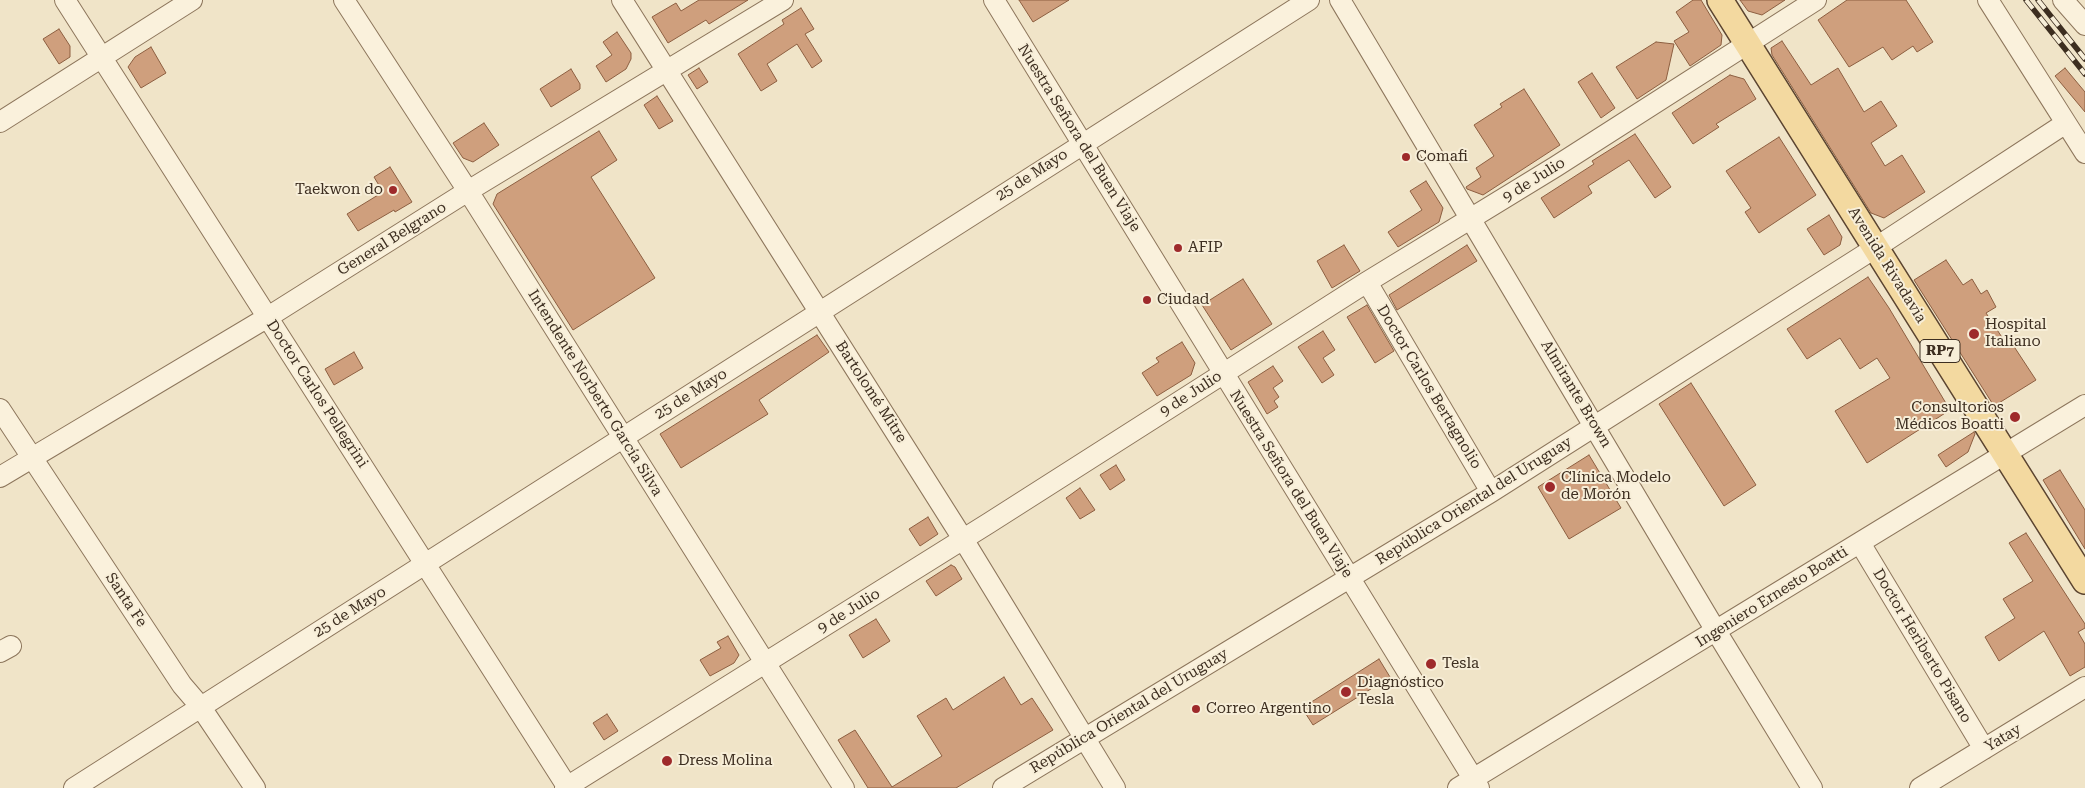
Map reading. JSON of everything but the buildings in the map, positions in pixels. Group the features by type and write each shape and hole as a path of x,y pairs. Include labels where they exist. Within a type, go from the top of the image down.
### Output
{"main road":[{"name":"Avenida Rivadavia","path":"1720,0 2085,582"}],"street":[{"name":"Doctor Carlos Pellegrini","path":"65,0 567,788"},
{"path":"0,122 192,0"},
{"name":"Intendente Norberto García Silva","path":"344,0 468,191 844,788"},
{"name":"Bartolomé Mitre","path":"622,0 963,539 1115,788"},
{"name":"General Belgrano","path":"0,477 268,317 468,191 783,0"},
{"name":"Nuestra Señora del Buen Viaje","path":"994,0 1349,577 1470,785"},
{"name":"25 de Mayo","path":"74,788 1309,0"},
{"name":"Almirante Brown","path":"1340,0 1716,631 1812,788"},
{"name":"9 de Julio","path":"567,788 1367,282 1471,220 1816,0"},
{"path":"1988,0 2085,153"},
{"path":"2063,0 2085,25"},
{"name":"República Oriental del Uruguay","path":"1003,788 1491,492 1876,248 2066,123"},
{"name":"Doctor Carlos Bertagnolio","path":"1367,282 1491,492"},
{"name":"Ingeniero Ernesto Boatti","path":"1470,785 1716,631 2085,405"},
{"name":"Santa Fe","path":"0,410 182,685 200,706 255,788"},
{"name":"Doctor Heriberto Pisano","path":"1860,543 1984,749"},
{"name":"Yatay","path":"1920,788 2085,688"}],"railway":[{"path":"2026,0 2085,74"},
{"path":"2038,0 2085,59"}],"place":[{"name":"Comafi","path":"1406,157"},
{"name":"Taekwon do","path":"393,190"},
{"name":"AFIP","path":"1178,248"},
{"name":"Ciudad","path":"1147,300"},
{"name":"Hospital Italiano","path":"1974,334"},
{"name":"Consultorios Médicos Boatti","path":"2015,417"},
{"name":"Clínica Modelo de Morón","path":"1550,487"},
{"name":"Tesla","path":"1431,664"},
{"name":"Diagnóstico Tesla","path":"1346,692"},
{"name":"Correo Argentino","path":"1196,709"},
{"name":"Dress Molina","path":"667,761"}]}
